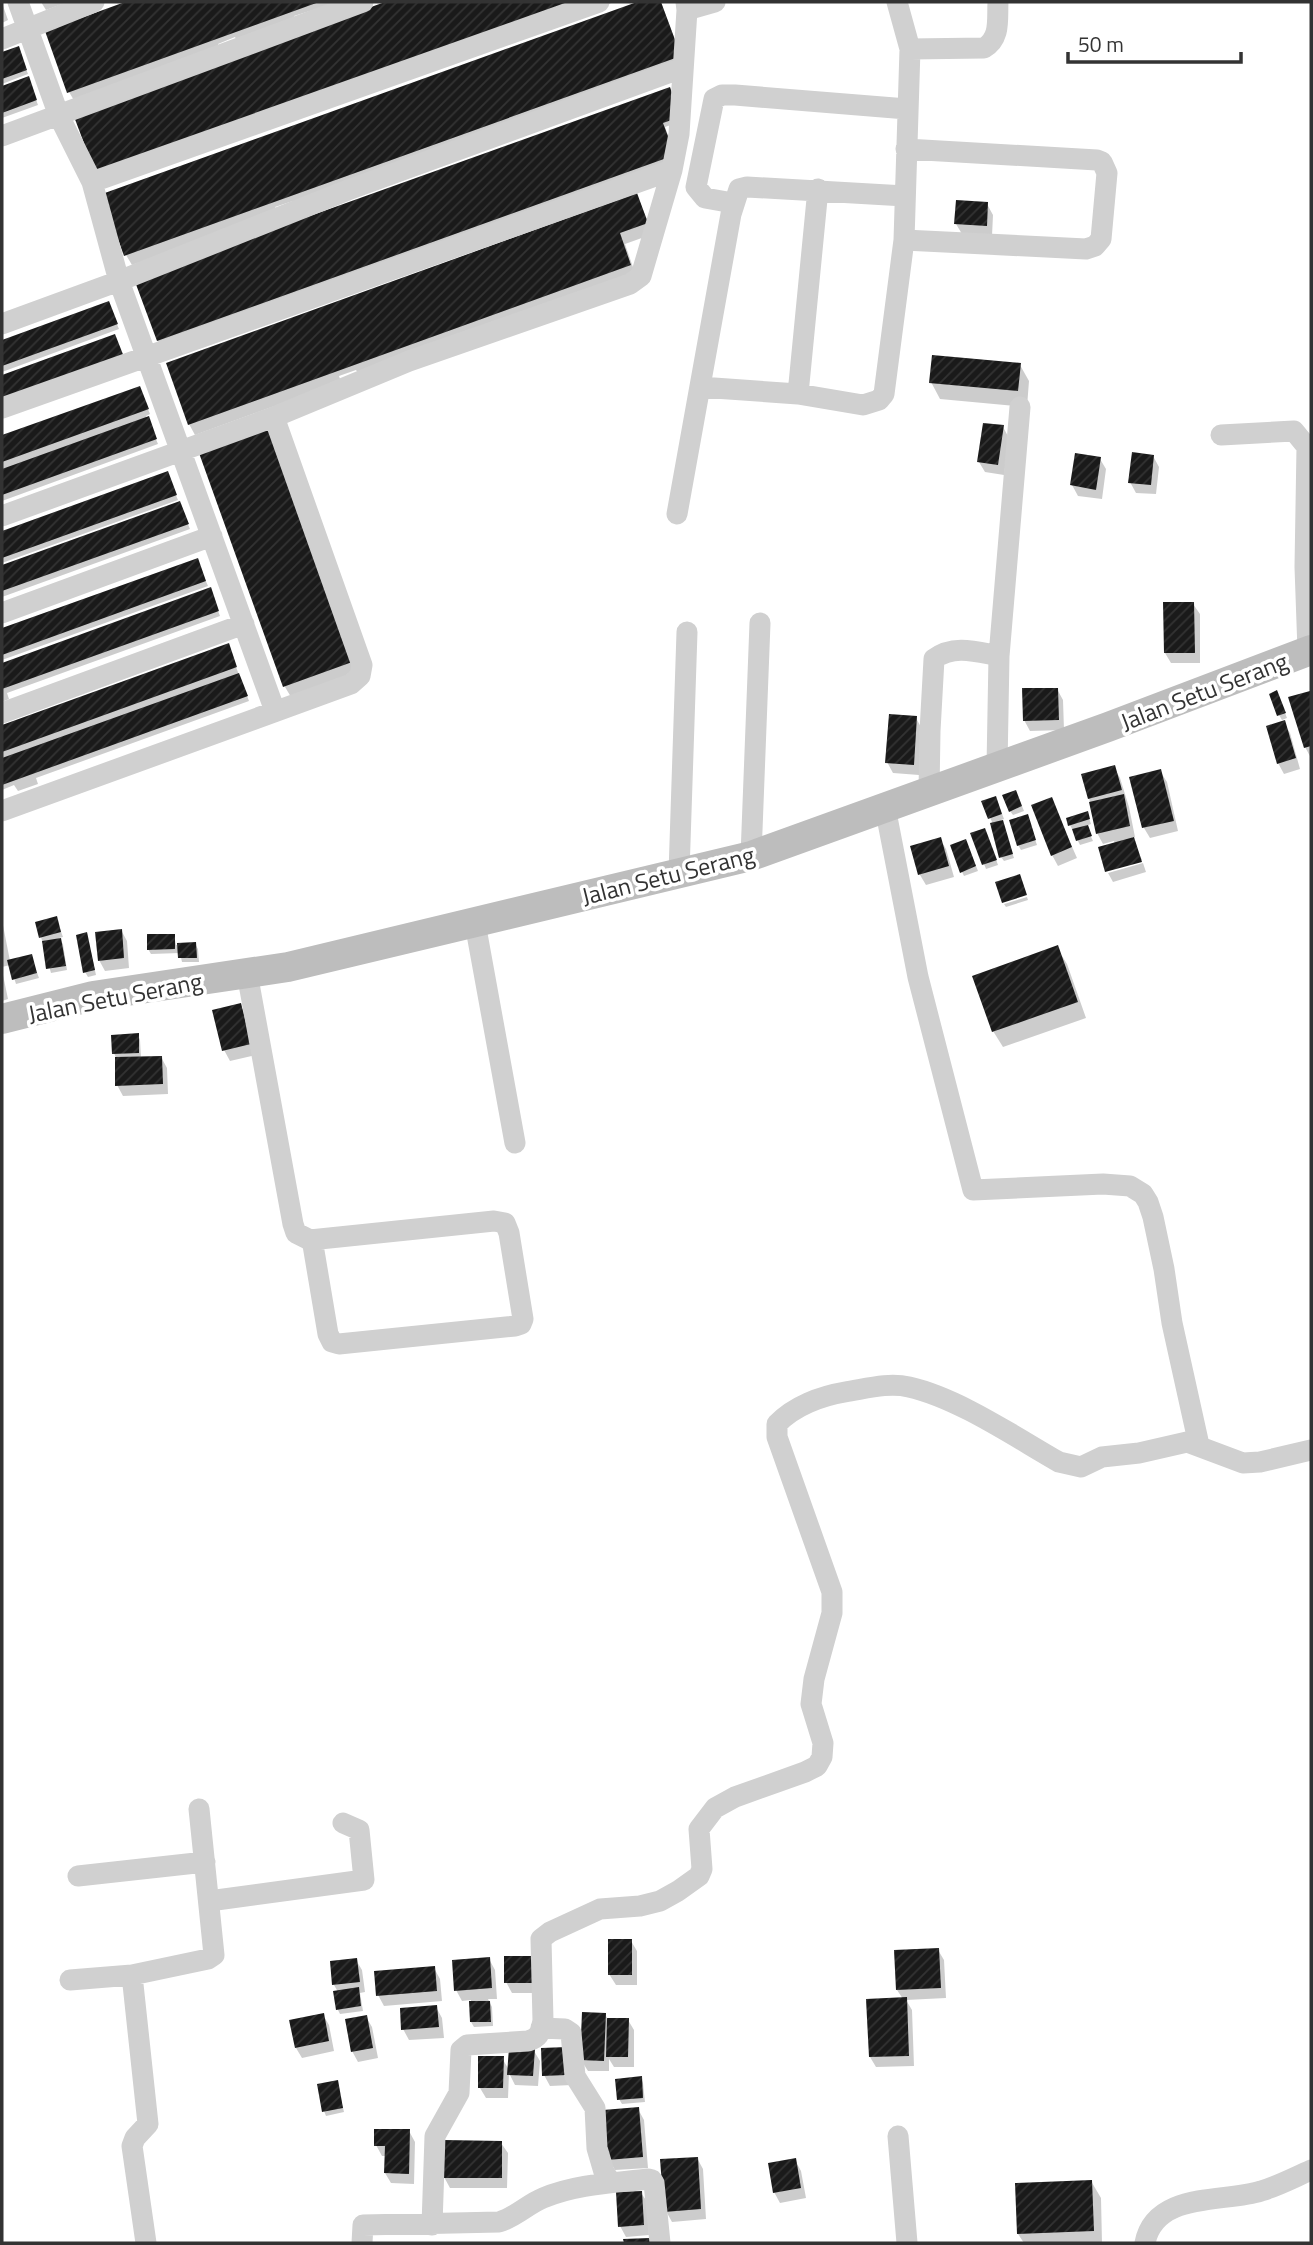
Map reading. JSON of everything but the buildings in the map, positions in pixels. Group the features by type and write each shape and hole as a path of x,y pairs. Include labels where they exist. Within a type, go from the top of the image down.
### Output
{"street":[{"path":"18,2 59,116 92,183 119,281 145,357 275,711"},
{"path":"2,39 94,2"},
{"path":"2,136 363,2"},
{"path":"92,183 599,2"},
{"path":"2,516 274,417 408,362 631,284 641,276 673,170 681,119 687,6 715,2"},
{"path":"700,387 798,394 863,405 879,400 884,394 904,240 910,49 897,2"},
{"path":"910,49 984,48 992,43 996,35 998,2"},
{"path":"2,324 119,281 348,190 682,68"},
{"path":"733,203 705,198 696,187 713,99 734,94 907,108"},
{"path":"904,240 1086,249 1095,246 1101,239 1107,173 1102,162 1097,160 906,149"},
{"path":"2,408 673,170"},
{"path":"677,514 733,203 739,189 818,189 905,196"},
{"path":"798,394 818,189"},
{"path":"997,766 999,656 1020,407"},
{"path":"2,811 351,684 360,676 362,665 274,417"},
{"path":"1221,435 1294,431 1307,447 1306,567 1310,650"},
{"path":"2,613 212,537"},
{"path":"751,856 760,623"},
{"path":"2,713 244,624"},
{"path":"679,873 687,632"},
{"path":"929,792 934,659 942,653 955,650 999,656"},
{"name":"Jalan Setu Serang","path":"2,1019 93,996 288,967 751,856 1310,650"},
{"path":"885,807 918,977 973,1190 1102,1184 1130,1186 1143,1194 1156,1230 1172,1323 1199,1446"},
{"path":"475,923 515,1143"},
{"path":"247,973 296,1233 310,1240 494,1221 505,1223 523,1319 521,1324 515,1326 339,1344 332,1342 328,1334 316,1253 310,1240"},
{"path":"432,2225 435,2136 459,2093 461,2050 467,2045 537,2038 541,2028 541,1939 600,1909 660,1901 678,1891 699,1876 702,1869 699,1829 715,1808 735,1797 805,1772 817,1766 822,1757 823,1743 811,1704 814,1679 832,1613 832,1592 777,1437 777,1424 785,1415 805,1404 834,1394 881,1386 908,1387 942,1398 1059,1462 1081,1467 1102,1457 1186,1442 1243,1463 1260,1462 1311,1450"},
{"path":"69,1980 132,1975 208,1959 214,1955 199,1809"},
{"path":"209,1900 364,1880 359,1830 343,1823"},
{"path":"78,1876 205,1862"},
{"path":"132,1975 148,2124 135,2138 132,2146 146,2243"},
{"path":"541,2028 565,2029 572,2033 575,2076 595,2108 597,2148 604,2172 610,2181"},
{"path":"898,2136 907,2243"},
{"path":"1145,2243 1155,2223 1171,2209 1197,2200 1260,2192 1311,2170"},
{"path":"362,2243 363,2225 499,2222 549,2196 610,2181 652,2180 660,2243"}]}
